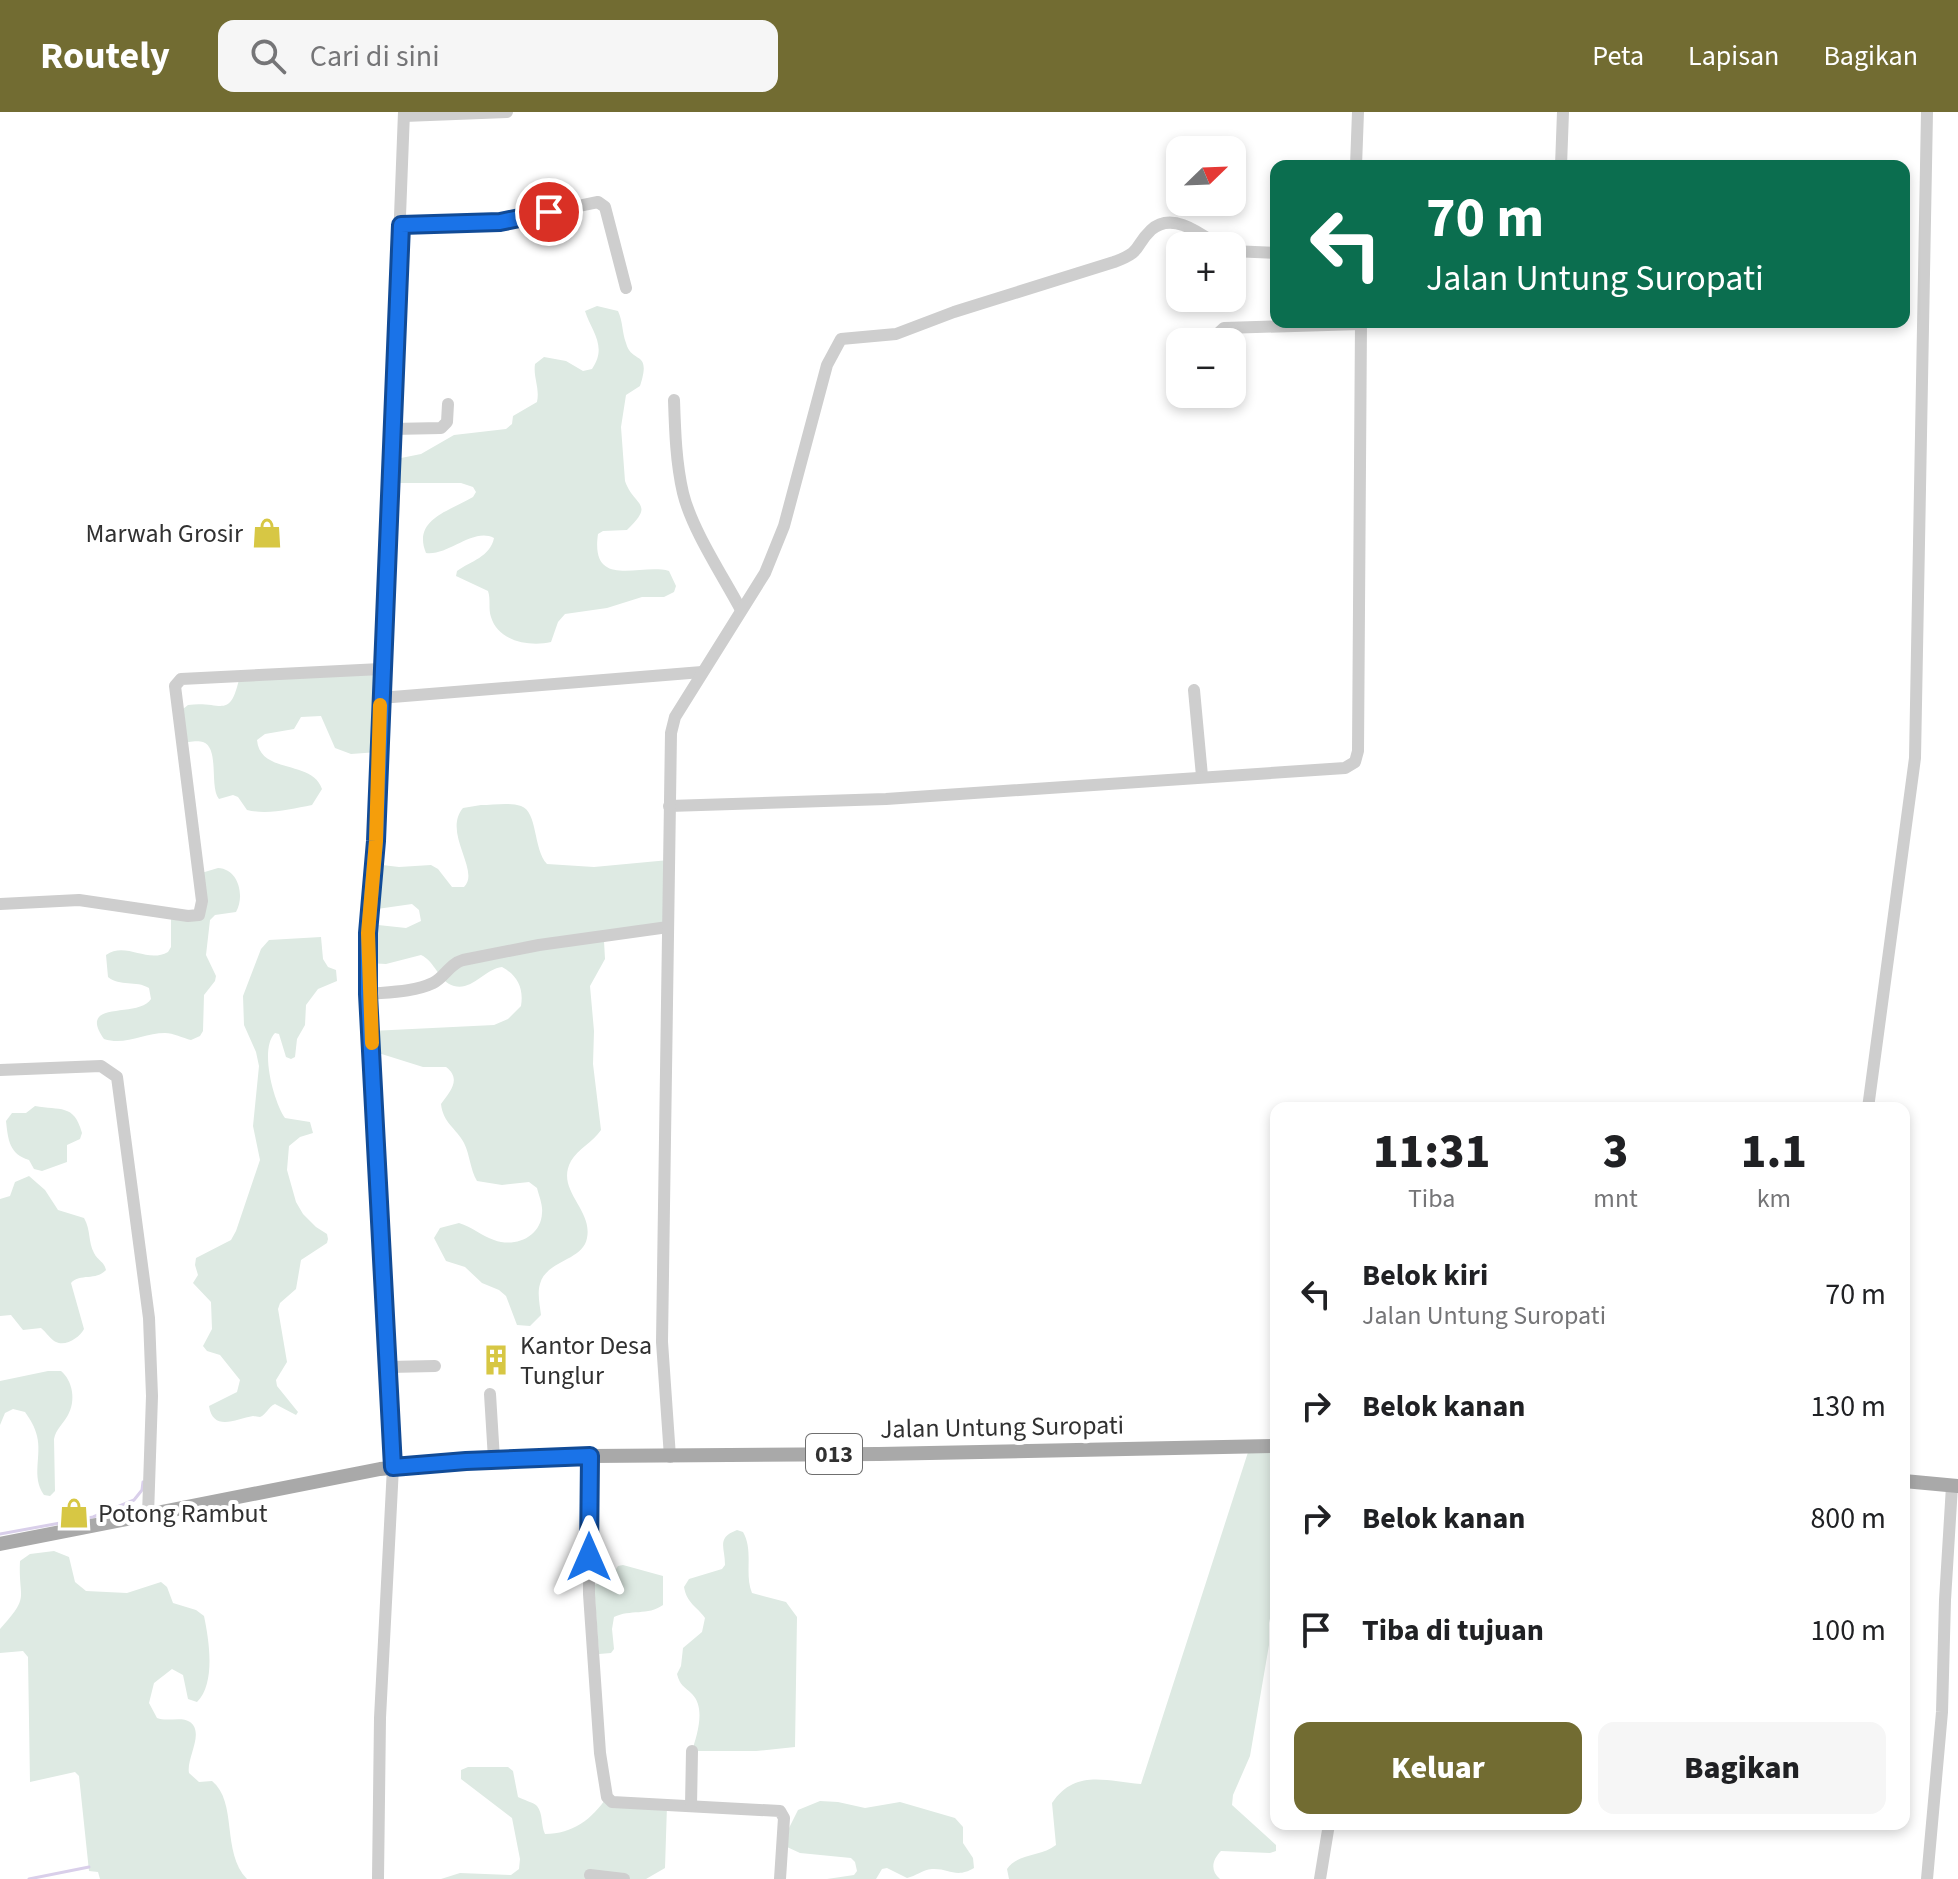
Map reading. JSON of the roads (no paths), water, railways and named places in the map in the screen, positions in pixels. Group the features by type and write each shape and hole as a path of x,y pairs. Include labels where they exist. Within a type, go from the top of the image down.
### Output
{"main road":[{"name":"Jalan Untung Suropati","path":"393,1467 590,1456 1270,1446"},
{"name":"013","path":"0,1544 393,1467"},
{"path":"1910,1482 1955,1486"}],"street":[{"path":"378,1879 380,1718 393,1467 368,994 368,933 376,841 404,114 507,112"},
{"path":"1356,160 1358,112"},
{"path":"1561,160 1563,112"},
{"path":"1869,1102 1915,758 1927,112"},
{"path":"401,225 500,222 598,202 605,207 626,288"},
{"path":"670,1457 662,1342 669,806 671,733 675,717 765,573 784,526 827,365 836,343 841,339 896,334 954,312 1114,262 1134,254 1150,231 1161,224 1179,223 1195,232"},
{"path":"1246,252 1270,253"},
{"path":"1224,328 1270,326"},
{"path":"669,806 886,799 1345,768 1355,762 1358,751 1361,328"},
{"path":"674,400 675,438 689,512 741,610"},
{"path":"392,429 441,428 447,422 448,404"},
{"path":"0,904 79,900 199,915 202,901 175,686 177,682 215,676 381,669"},
{"path":"380,698 702,672"},
{"path":"1194,690 1202,776"},
{"path":"368,994 424,987 436,982 454,963 463,960 539,945 668,927"},
{"path":"0,1070 101,1066 117,1077 149,1318 152,1396 148,1515"},
{"path":"389,1367 435,1366"},
{"path":"490,1394 494,1459"},
{"path":"590,1456 589,1594 604,1789 612,1802 780,1811 784,1818 780,1879"},
{"path":"1927,1879 1942,1712 1945,1600 1955,1486"},
{"path":"691,1806 692,1751"},
{"path":"1320,1879 1328,1830"},
{"path":"590,1875 624,1879"}],"waterway":[{"path":"0,1534 93,1517 134,1500 142,1490 143,1482"},
{"path":"29,1879 89,1867"}],"place":[{"name":"Marwah Grosir","path":"267,533"},
{"name":"Kantor Desa Tunglur","path":"496,1360"},
{"name":"Potong Rambut","path":"74,1513"}]}
